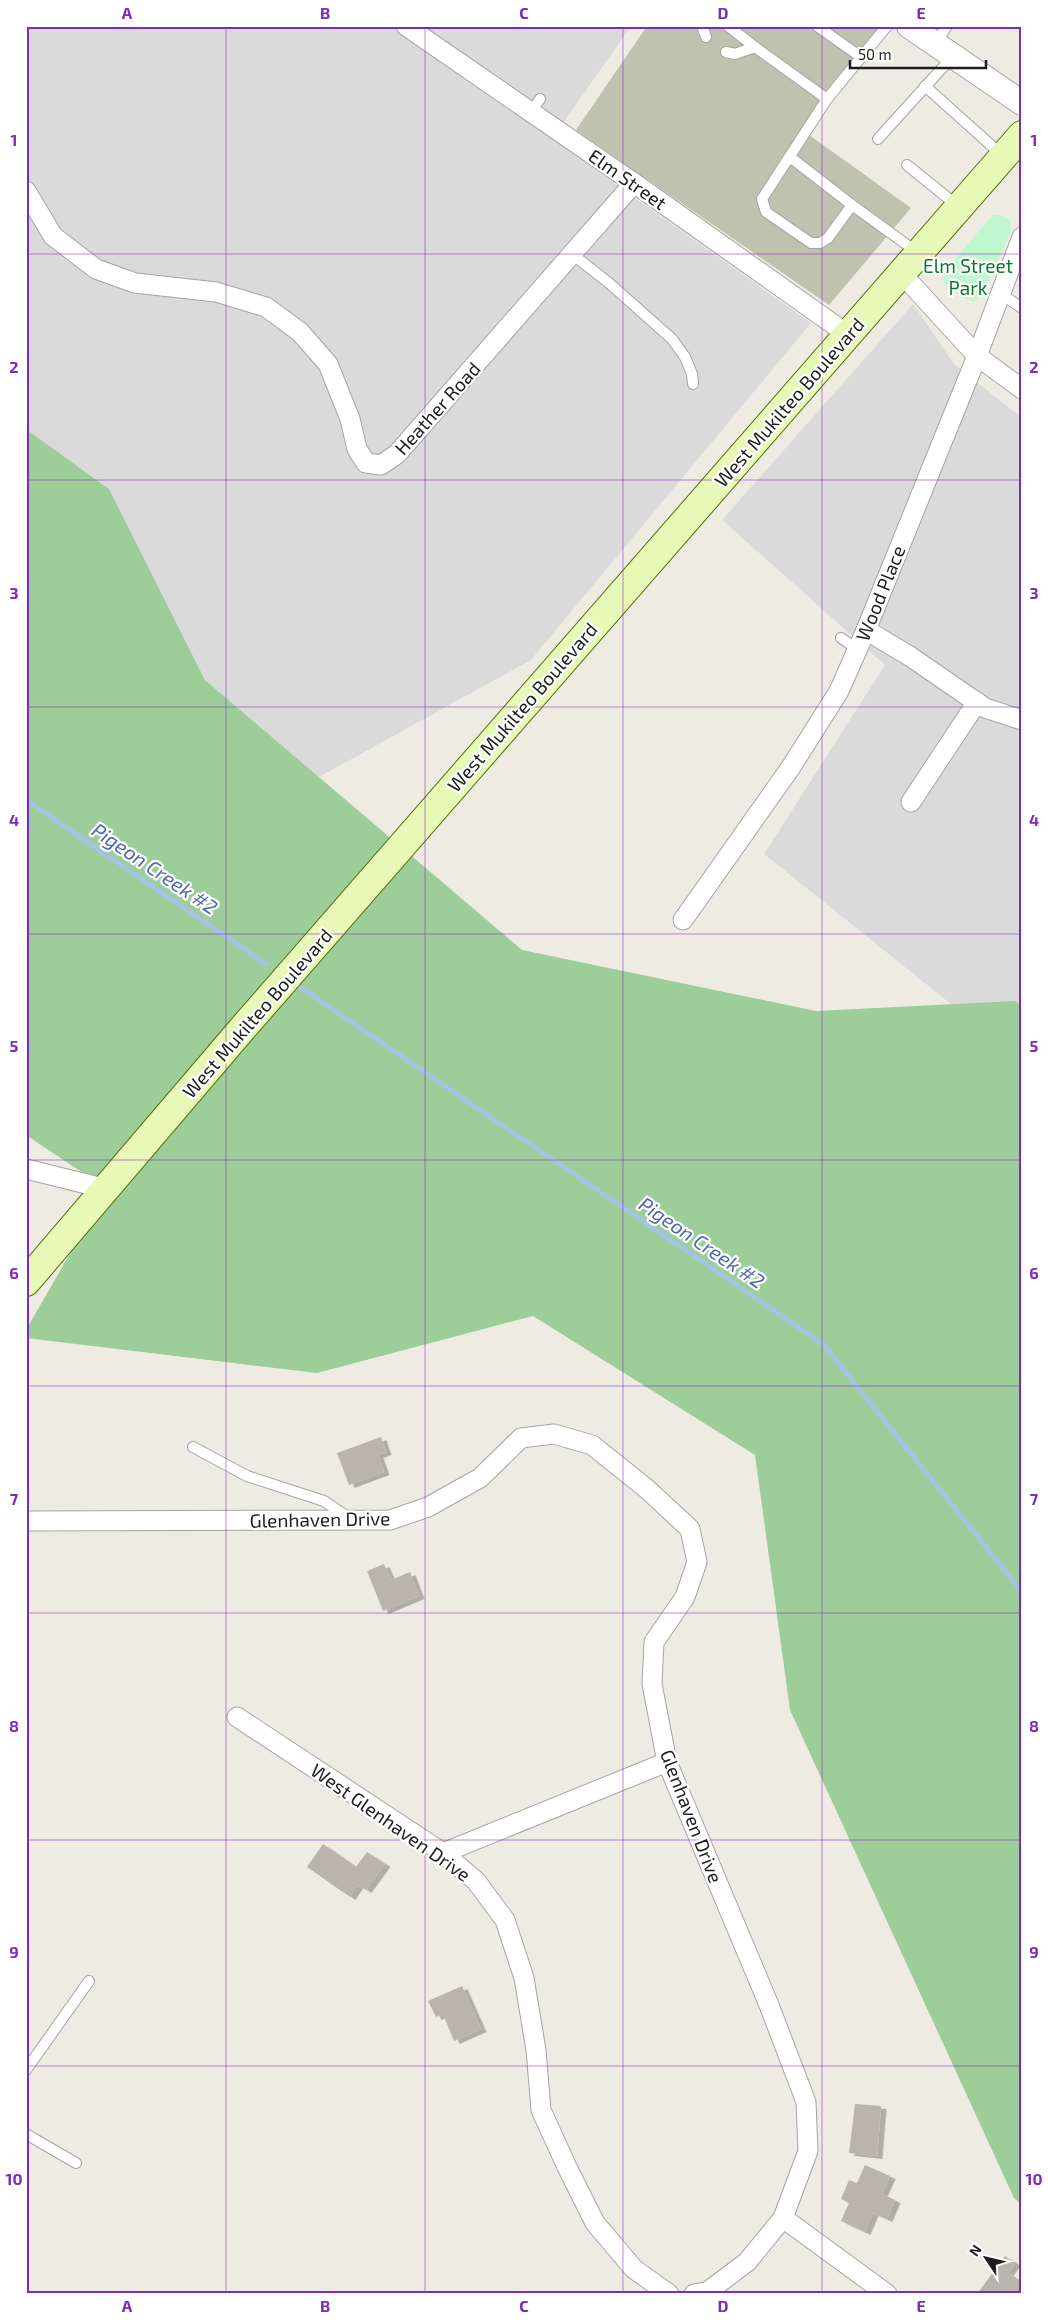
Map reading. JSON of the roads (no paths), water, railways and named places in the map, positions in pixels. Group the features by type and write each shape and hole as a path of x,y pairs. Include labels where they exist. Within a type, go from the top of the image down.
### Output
{"main road":[{"name":"West Mukilteo Boulevard","path":"26,1282 242,1029 1022,135"}],"street":[{"name":"Elm Street","path":"406,26 536,105 634,183 847,334"},
{"path":"909,26 945,42 1022,103"},
{"name":"Heather Road","path":"26,191 53,236 96,269 135,283 216,292 266,307 300,332 328,364 350,419 357,449 366,463 381,466 397,454 634,183"},
{"name":"Wood Place","path":"683,920 791,766 839,691 866,630 1021,243"},
{"path":"902,274 977,356 1022,389"},
{"path":"866,630 911,657 985,708 1022,720"},
{"path":"911,802 977,702"},
{"path":"26,1169 107,1189"},
{"name":"Glenhaven Drive","path":"26,1521 390,1520 428,1507 480,1478 522,1438 554,1434 592,1446 646,1489 690,1529 697,1562 685,1598 654,1642 652,1684 667,1762 769,2005 806,2102 808,2152 783,2218"},
{"name":"West Glenhaven Drive","path":"237,1717 442,1854 476,1881 505,1920 524,1978 536,2050 541,2110 596,2223 634,2269 669,2294"},
{"path":"442,1854 667,1762"},
{"path":"694,2294 707,2292 746,2262 783,2218 887,2294"}],"lane":[{"path":"702,26 706,37"},
{"path":"728,26 827,99"},
{"path":"817,26 861,58"},
{"path":"852,205 828,238 820,243 811,243 766,212 762,199 827,99 887,26"},
{"path":"878,139 925,86 945,42"},
{"path":"726,52 735,54 755,47"},
{"path":"925,86 1003,156"},
{"path":"790,157 919,253"},
{"path":"907,166 959,207"},
{"path":"572,254 609,283 672,339 685,357 692,374 693,384"},
{"path":"1000,294 1022,308"},
{"path":"841,638 857,650"},
{"path":"193,1447 247,1476 324,1501 351,1520"},
{"path":"26,2070 89,1981"},
{"path":"26,2134 76,2163"}],"waterway":[{"name":"Pigeon Creek #2","path":"26,800 266,964"},
{"name":"Pigeon Creek #2","path":"300,987 823,1344 1022,1592"}],"park label":[{"name":"Elm Street Park","path":"968,276"}]}
